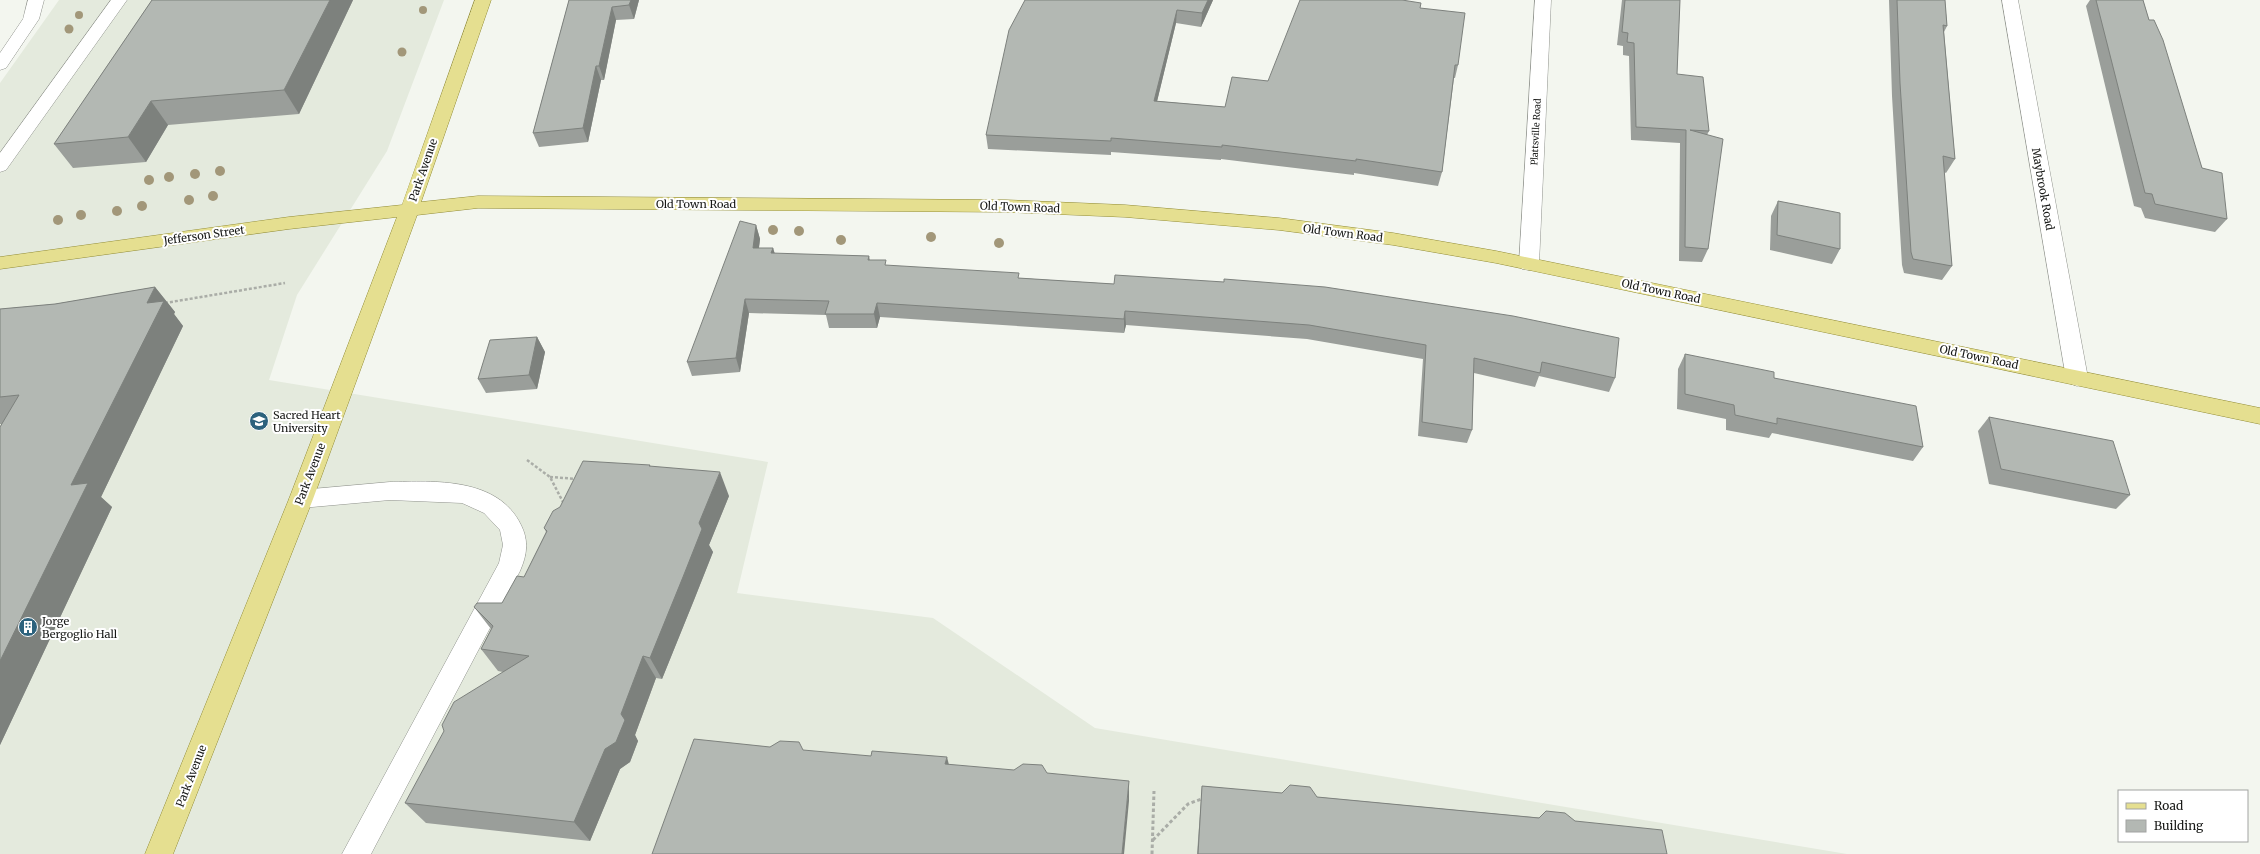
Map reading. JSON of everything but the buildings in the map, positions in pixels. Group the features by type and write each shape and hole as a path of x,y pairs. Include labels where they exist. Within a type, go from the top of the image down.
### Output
{"main road":[{"name":"Park Avenue","path":"159,854 301,499 409,210 483,0"},
{"name":"Old Town Road","path":"409,210 486,202 1006,206 1124,211 1279,224 1393,239 1529,264 2260,416"},
{"name":"Jefferson Street","path":"0,263 289,223 409,210"}],"street":[{"path":"0,64 30,19 36,0"},
{"path":"0,166 119,0"},
{"name":"Plattsville Road","path":"1529,264 1543,0"},
{"name":"Maybrook Road","path":"2010,0 2077,378"},
{"path":"301,499 389,491 432,491 466,494 487,503 500,514 511,526 515,544 511,564 356,854"}],"path":[{"path":"162,303 285,283"},
{"path":"527,460 550,477 566,508"},
{"path":"550,477 581,480"},
{"path":"1152,854 1154,791"},
{"path":"1153,840 1188,804 1206,797"}],"shaded area":[{"name":"Sacred Heart University","path":"59,0 444,0 387,151 297,295 269,380 768,462 737,593 933,618 1095,728 1847,854 0,854 0,83"}],"place":[{"name":"Sacred Heart University","path":"259,421"},
{"name":"Jorge Bergoglio Hall","path":"28,627"}]}
